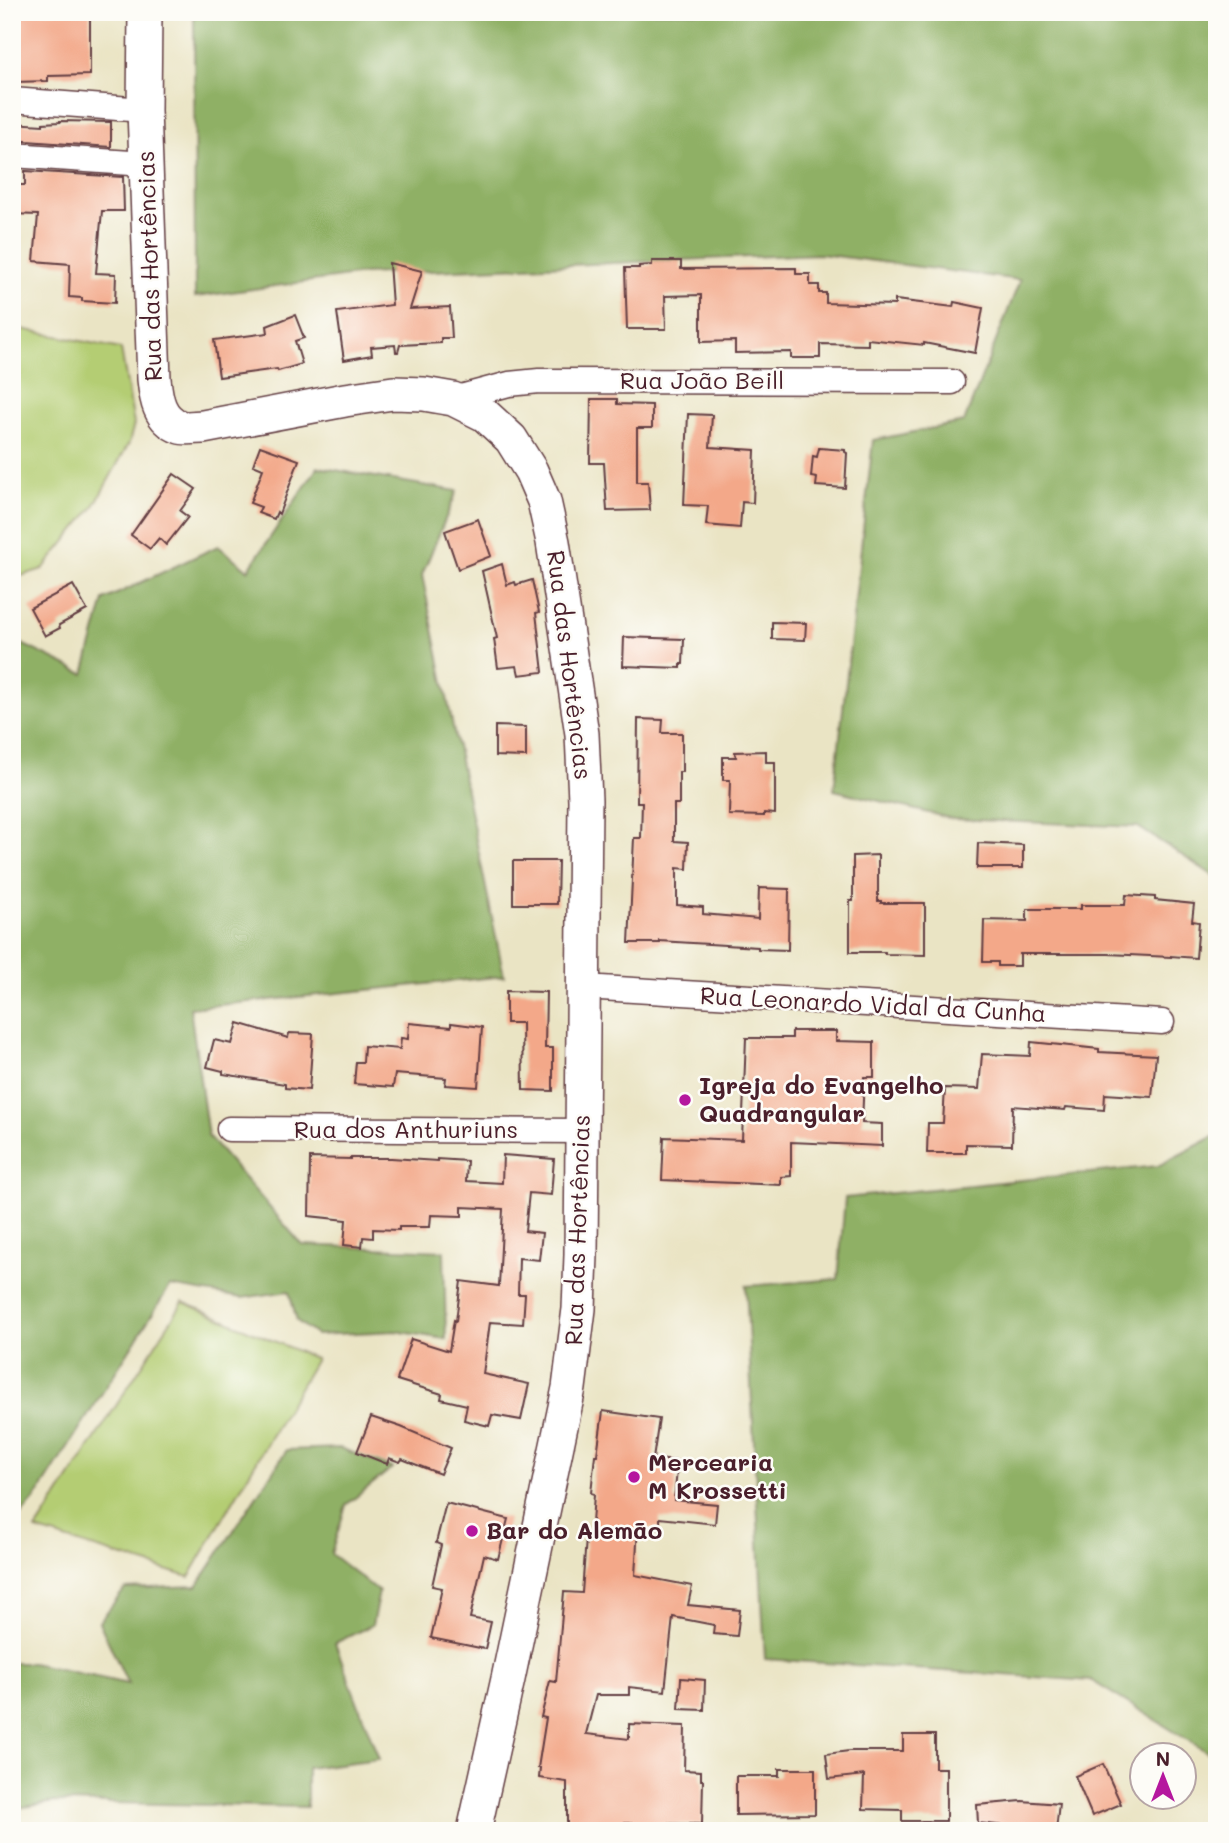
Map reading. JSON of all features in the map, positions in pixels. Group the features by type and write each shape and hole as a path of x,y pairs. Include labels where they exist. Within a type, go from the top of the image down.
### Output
{"street":[{"name":"Rua das Hortências","path":"145,12 144,110 154,379 156,400 164,416 181,428 203,427 393,393 453,398 485,415 511,439 531,471 544,501 553,542 582,734 586,800 579,1309 573,1362 474,1831"},
{"path":"12,100 144,110"},
{"path":"12,155 146,164"},
{"name":"Rua João Beill","path":"453,398 509,384 539,380 952,382"},
{"name":"Rua Leonardo Vidal da Cunha","path":"583,987 1161,1022"},
{"name":"Rua dos Anthuriuns","path":"229,1129 582,1131"}],"green space":[{"path":"194,12 1217,12 1217,878 1138,827 953,819 834,790 873,440 964,422 1020,280 820,254 363,274 195,297"},
{"path":"12,327 121,349 134,424 129,443 93,508 43,569 12,579"},
{"path":"318,467 457,491 422,575 504,976 190,1008 208,1136 302,1245 444,1251 446,1339 395,1331 316,1335 297,1321 289,1291 242,1298 170,1286 35,1499 21,1515 12,1517 12,639 84,674 104,600 218,546 248,570"},
{"path":"1217,1135 1217,1758 1198,1746 1198,1742 1191,1742 1092,1681 765,1659 746,1286 838,1279 845,1198 1158,1166"},
{"path":"183,1302 316,1359 189,1577 36,1530"},
{"path":"340,1448 392,1468 346,1505 331,1554 379,1592 372,1625 335,1643 379,1759 307,1768 307,1807 55,1802 12,1809 12,1663 32,1663 128,1684 99,1622 125,1589 197,1586 287,1450"}],"building":[{"path":"20,12 90,12 90,75 48,76 48,81 15,82 15,46 18,46"},
{"path":"60,121 111,122 111,147 12,140 12,123 43,125"},
{"path":"25,171 123,177 124,211 102,211 96,273 116,274 115,303 82,301 82,298 69,297 70,264 34,261 38,215 12,214 12,185 25,185"},
{"path":"652,261 681,261 681,269 796,268 796,274 810,274 810,285 819,285 819,293 826,293 826,303 895,305 895,300 953,307 954,302 983,308 975,353 924,343 868,339 868,345 820,344 820,358 791,358 791,352 735,353 735,341 701,342 701,295 665,296 666,329 627,329 625,268 652,265"},
{"path":"389,263 422,271 410,309 450,307 452,338 441,338 441,343 400,345 398,352 395,345 371,347 372,355 344,360 337,312 392,305"},
{"path":"295,315 304,338 295,341 302,364 278,371 219,377 214,340 268,333 267,326"},
{"path":"591,399 617,399 617,404 652,405 652,428 637,428 637,482 648,482 650,510 607,511 604,463 590,463"},
{"path":"688,414 712,415 710,447 755,450 753,503 742,502 740,528 706,525 708,506 684,505"},
{"path":"260,446 299,460 279,514 277,512 274,519 258,513 261,507 250,503 263,469 253,465"},
{"path":"819,448 845,450 847,453 845,488 816,486 817,478 811,477 813,456 817,457"},
{"path":"174,474 196,489 180,511 188,517 166,545 159,538 150,549 131,535"},
{"path":"478,519 491,556 458,569 445,531"},
{"path":"502,564 507,585 532,580 539,612 536,613 543,672 519,675 517,666 498,668 494,639 497,638 482,571"},
{"path":"73,585 87,610 45,636 30,608"},
{"path":"772,622 806,623 805,640 772,639"},
{"path":"624,637 684,639 681,668 623,666"},
{"path":"638,719 663,720 662,733 682,733 682,772 679,772 679,804 674,804 674,841 688,842 687,869 677,868 677,905 703,907 703,914 758,919 759,888 789,889 788,950 660,941 629,943 634,838 641,838 642,802 637,802"},
{"path":"495,726 526,727 526,757 495,756"},
{"path":"766,751 766,762 775,762 775,814 729,815 730,780 723,780 723,757 736,757 735,752"},
{"path":"978,843 1023,845 1023,868 977,868"},
{"path":"878,855 878,901 925,903 925,955 850,952 853,856"},
{"path":"513,861 558,861 557,904 513,904"},
{"path":"1126,895 1194,904 1192,921 1199,922 1196,958 1020,954 1020,966 998,966 998,962 983,962 984,920 1027,921 1027,909 1081,909 1081,905 1125,905"},
{"path":"506,991 546,992 545,1048 553,1048 553,1091 523,1090 522,1023 506,1023"},
{"path":"238,1023 288,1038 289,1033 313,1034 309,1090 285,1088 285,1084 223,1074 223,1071 207,1067 214,1040 232,1044"},
{"path":"409,1023 451,1027 451,1023 482,1027 478,1087 445,1085 446,1078 395,1074 393,1087 354,1084 356,1062 363,1062 364,1046 400,1049 401,1038 408,1039"},
{"path":"792,1031 836,1031 836,1041 874,1042 874,1077 864,1077 862,1123 882,1124 882,1146 791,1142 791,1176 781,1177 781,1185 662,1180 664,1137 742,1140 746,1038 792,1038"},
{"path":"1031,1042 1099,1049 1099,1052 1156,1055 1152,1097 1105,1094 1104,1110 1013,1106 1012,1145 966,1144 966,1153 927,1153 928,1123 943,1123 945,1088 979,1089 982,1054 1030,1056"},
{"path":"503,1155 554,1159 551,1195 529,1193 525,1231 542,1233 539,1260 519,1258 518,1294 525,1294 523,1324 490,1322 483,1374 529,1384 521,1420 492,1415 489,1426 464,1420 467,1405 441,1399 442,1394 397,1380 411,1339 449,1351 461,1281 499,1286 503,1209 462,1207 462,1216 431,1215 430,1227 373,1229 373,1238 363,1237 362,1247 344,1245 346,1220 309,1216 310,1158 467,1161 466,1181 502,1183"},
{"path":"603,1411 659,1419 653,1459 678,1461 674,1500 717,1504 715,1524 660,1518 660,1528 638,1527 635,1575 692,1586 688,1605 740,1610 737,1636 713,1634 714,1625 673,1617 665,1691 629,1687 629,1695 596,1695 586,1734 629,1739 629,1724 685,1726 684,1770 701,1771 703,1780 702,1824 609,1823 567,1826 567,1782 539,1778 538,1768 546,1718 541,1717 550,1681 556,1682 564,1592 582,1593 586,1538 591,1538 594,1494 591,1493 595,1455"},
{"path":"371,1417 451,1448 440,1474 402,1459 400,1462 389,1458 387,1464 357,1452"},
{"path":"446,1503 508,1519 498,1559 484,1555 470,1618 491,1622 485,1649 431,1638 442,1588 432,1586 441,1545 436,1543"},
{"path":"681,1678 705,1680 704,1710 679,1709"},
{"path":"903,1735 935,1735 935,1768 946,1768 946,1821 902,1821 902,1810 863,1809 864,1775 829,1779 826,1754 849,1751 903,1751"},
{"path":"1103,1764 1121,1804 1092,1816 1075,1776"},
{"path":"779,1769 815,1769 815,1814 736,1815 736,1776 779,1776"},
{"path":"1022,1801 1059,1804 1056,1831 978,1823 977,1805"}],"place":[{"name":"Igreja do Evangelho Quadrangular","path":"685,1100"},
{"name":"Mercearia M Krossetti","path":"634,1477"},
{"name":"Bar do Alemão","path":"472,1531"}]}
